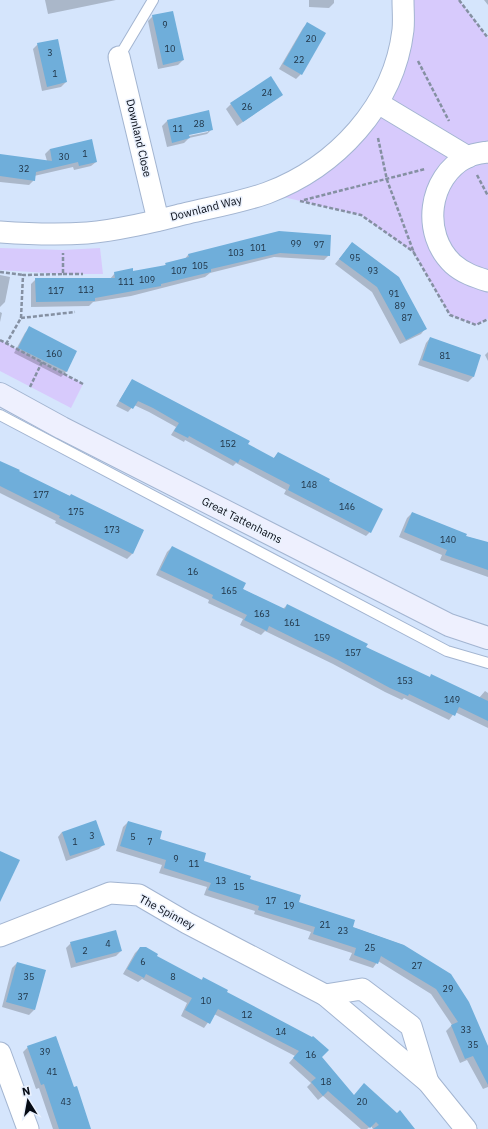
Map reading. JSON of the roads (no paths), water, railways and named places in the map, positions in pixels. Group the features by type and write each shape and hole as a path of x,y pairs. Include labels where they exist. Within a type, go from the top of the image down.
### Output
{"main road":[{"name":"Great Tattenhams","path":"0,394 450,625 488,638"}],"street":[{"name":"Downland Way","path":"0,232 63,234 124,228 266,193 292,182 322,164 344,145 361,127 378,103 389,83 398,58 403,30 403,0"},
{"name":"Downland Close","path":"119,57 158,220"},
{"path":"378,103 468,157"},
{"path":"488,152 468,157 452,169 439,186 433,206 433,227 440,247 453,264 470,276 488,281"},
{"name":"The Spinney","path":"0,936 110,893 139,895 187,923 325,995 428,1082 466,1129"},
{"name":"The Spinney","path":"325,995 362,988 411,1026 428,1082"},
{"path":"0,1053 28,1129"}],"lane":[{"path":"119,57 153,0"},
{"path":"0,415 447,651 488,664"}]}
